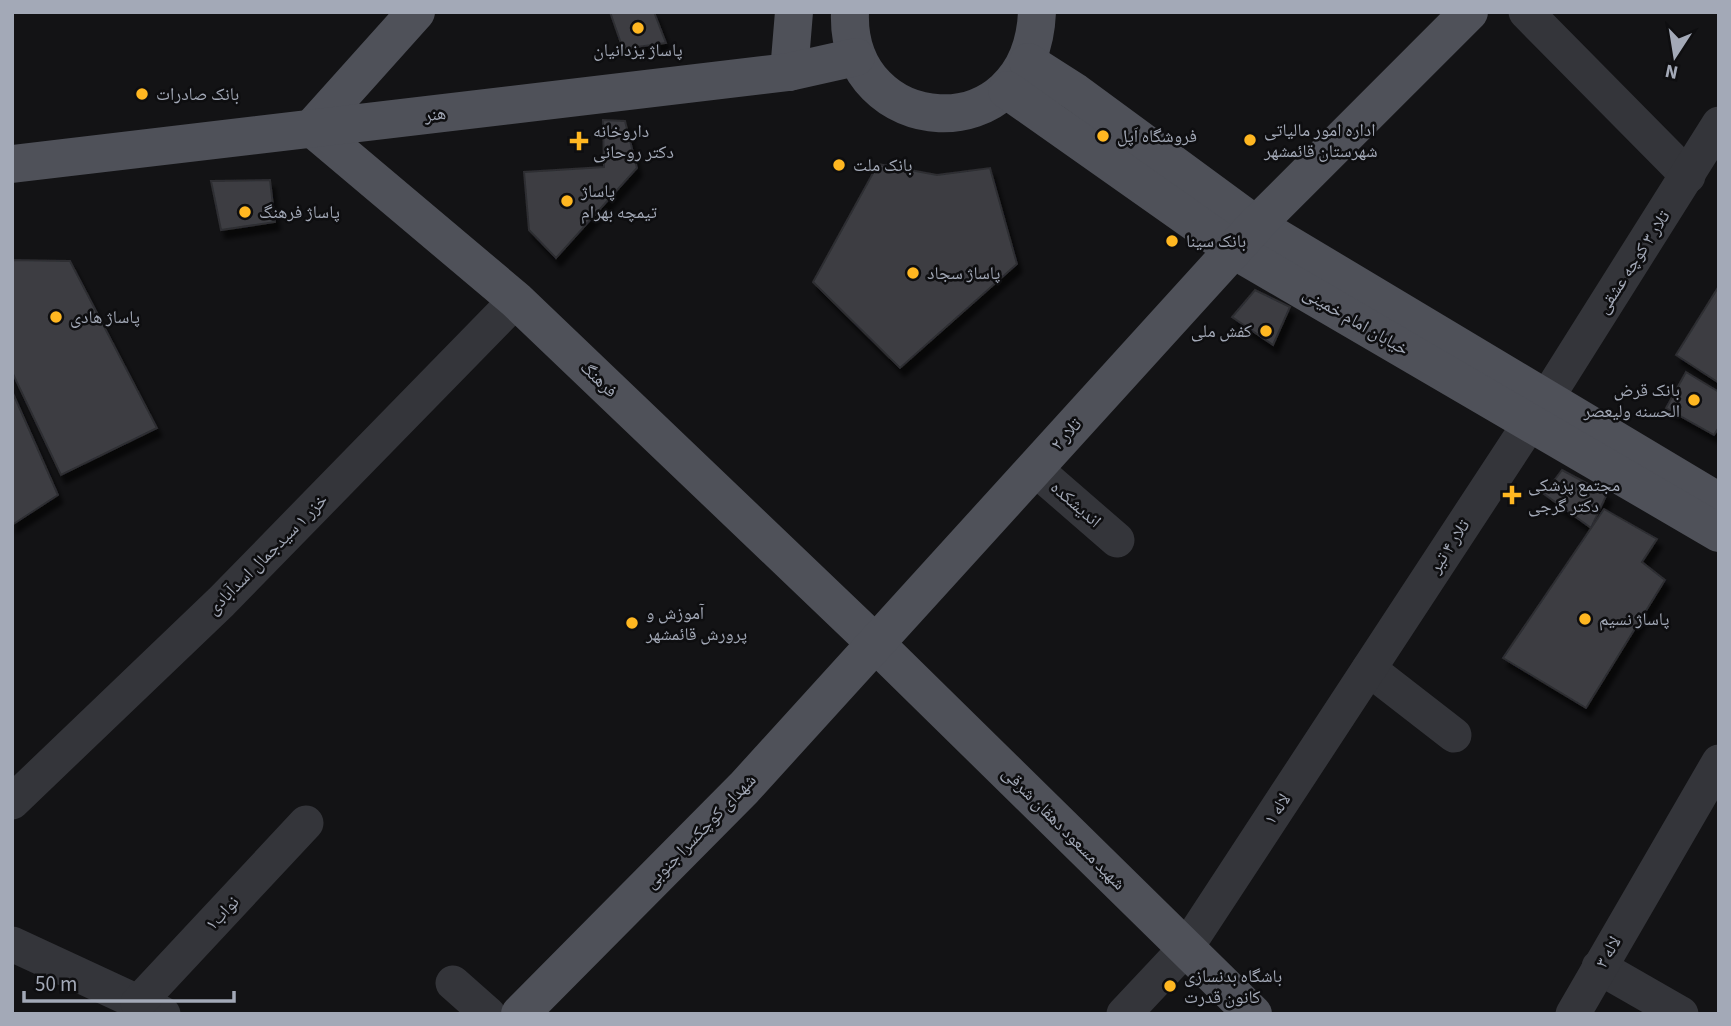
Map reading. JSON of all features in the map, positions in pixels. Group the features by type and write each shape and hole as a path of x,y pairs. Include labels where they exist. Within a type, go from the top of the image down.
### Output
{"main road":[{"path":"312,128 416,12"},
{"path":"789,72 794,12"},
{"path":"850,12 849,30 856,57 872,82 895,102 923,112 953,114 982,106 1018,76 1035,40 1037,12"},
{"name":"تلار ۲","path":"875,643 1245,238 1469,12"},
{"name":"هنر","path":"12,164 789,72 856,57"},
{"name":"خیابان امام خمینی","path":"1018,76 1245,238 1538,411 1719,533"},
{"name":"فرهنگ","path":"312,128 516,300 875,643"},
{"name":"خیابان امام خمینی","path":"1538,411 1719,502"},
{"name":"شهید مسعود دهقان شرقی","path":"875,643 1253,1014"},
{"name":"شهدای کوچکسرا جنوبی","path":"520,1014 744,788 875,643"}],"street":[{"path":"1526,12 1688,176"},
{"name":"تلار ۳ کوچه عشقی","path":"1538,411 1717,130"},
{"name":"خزر ۱ سیدجمال اسدآبادی","path":"12,802 222,602 516,300"},
{"name":"تلار ۴ تیر","path":"1369,669 1538,411"},
{"name":"اندیشکده","path":"1034,468 1117,540"},
{"path":"1369,669 1454,735"},
{"name":"لاله ۱","path":"1124,1014 1186,948 1369,669"},
{"name":"لاله ۳","path":"1573,1014 1719,762"},
{"name":"نواب۱","path":"151,1008 306,823"},
{"path":"12,944 99,1002 151,1008"},
{"path":"1599,967 1681,1014"},
{"path":"453,983 488,1014"}],"building":[{"name":"پاساژ یزدانیان","path":"610,12 654,12 666,43 623,49"},
{"name":"پاساژ تیمچه بهرام","path":"603,120 625,121 637,168 556,258 529,230 524,172 604,167"},
{"name":"پاساژ سجاد","path":"878,164 937,175 990,168 1017,264 900,368 813,282"},
{"name":"پاساژ فرهنگ","path":"270,180 275,222 221,230 211,181"},
{"name":"پاساژ هادی","path":"12,260 70,261 157,428 61,475 12,372"},
{"path":"1719,286 1719,383 1676,355"},
{"name":"کفش ملی","path":"1255,290 1290,307 1273,345 1232,317"},
{"name":"بانک قرض الحسنه ولیعصر","path":"1686,372 1719,392 1719,427 1714,435 1666,408"},
{"path":"12,391 58,495 12,525"},
{"path":"1562,470 1607,494 1591,528 1544,494"},
{"name":"پاساژ نسیم","path":"1604,509 1657,539 1642,562 1665,580 1586,708 1503,658"}],"place":[{"name":"پاساژ یزدانیان","path":"638,28"},
{"name":"بانک صادرات","path":"142,94"},
{"name":"فروشگاه اَپل","path":"1103,136"},
{"name":"اداره امور مالیاتی شهرستان قائمشهر","path":"1250,140"},
{"name":"داروخانه دکتر روحانی","path":"579,141"},
{"name":"بانک ملت","path":"839,165"},
{"name":"پاساژ تیمچه بهرام","path":"567,201"},
{"name":"پاساژ فرهنگ","path":"245,212"},
{"name":"بانک سینا","path":"1172,241"},
{"name":"پاساژ سجاد","path":"913,273"},
{"name":"پاساژ هادی","path":"56,317"},
{"name":"کفش ملی","path":"1266,331"},
{"name":"بانک قرض الحسنه ولیعصر","path":"1694,400"},
{"name":"مجتمع پزشکی دکتر گرجی","path":"1512,495"},
{"name":"پاساژ نسیم","path":"1585,619"},
{"name":"آموزش و پرورش قائمشهر","path":"632,623"},
{"name":"باشگاه بدنسازی کانون قدرت","path":"1170,986"}]}
